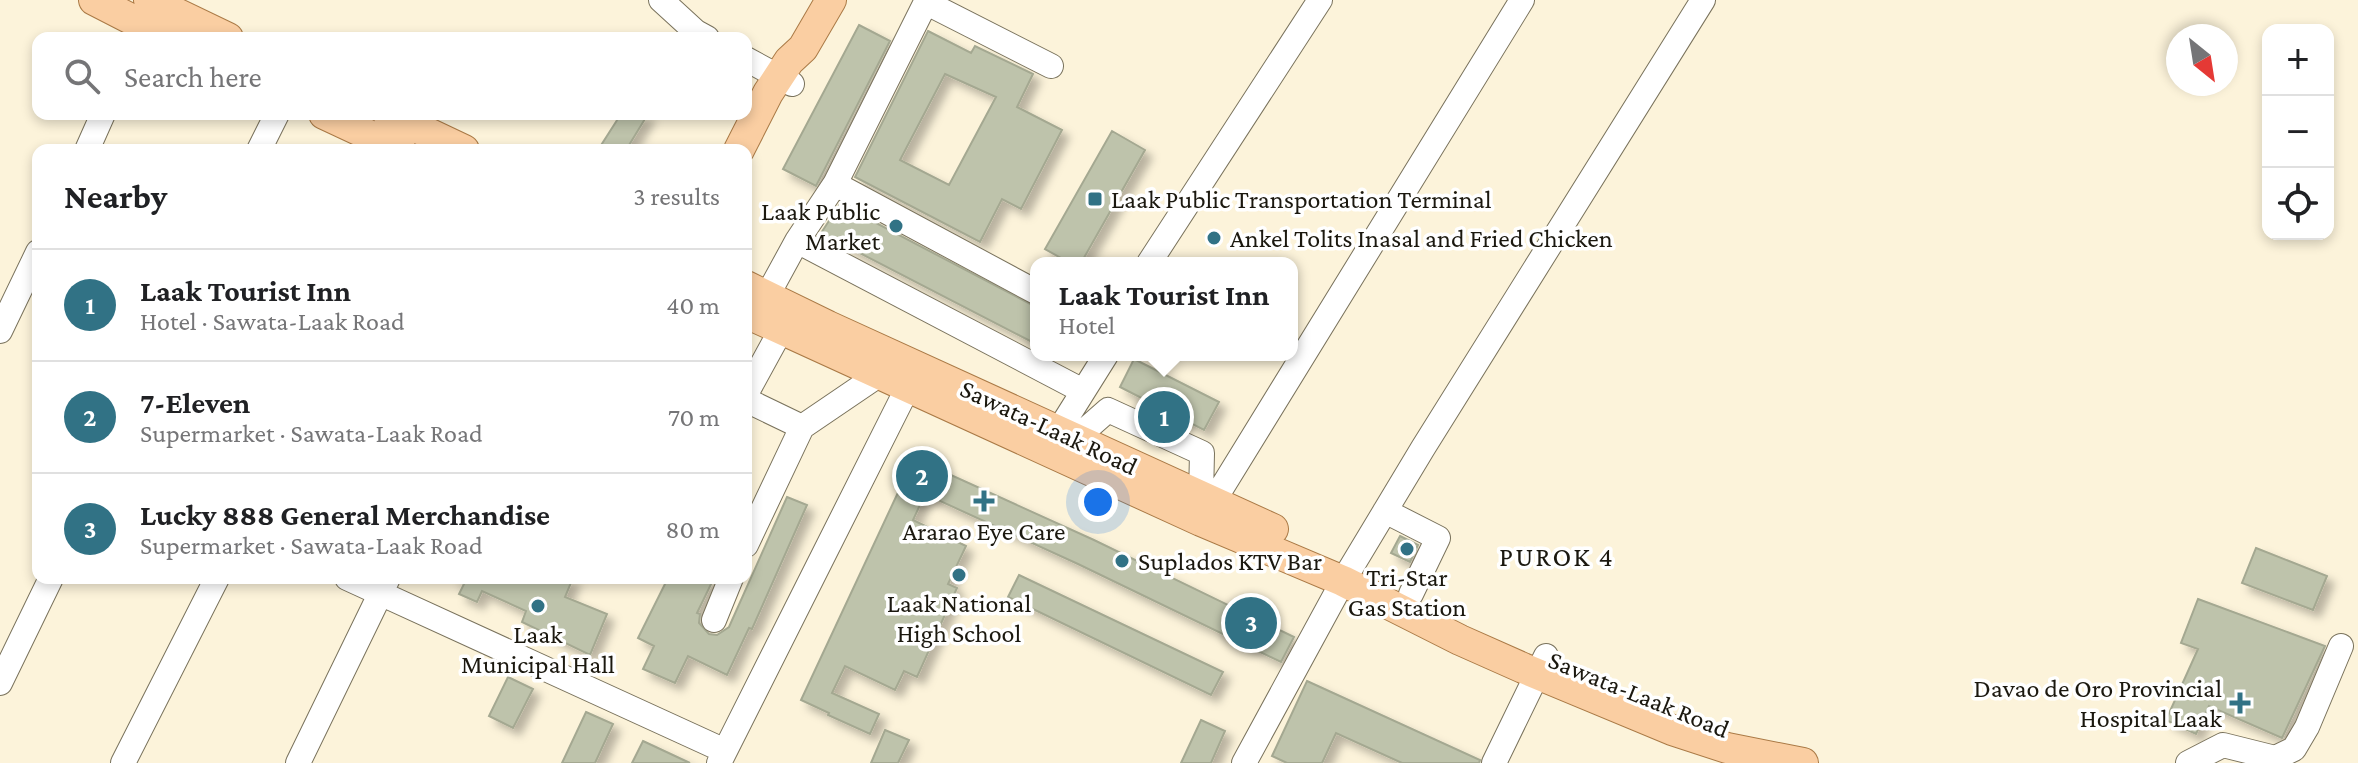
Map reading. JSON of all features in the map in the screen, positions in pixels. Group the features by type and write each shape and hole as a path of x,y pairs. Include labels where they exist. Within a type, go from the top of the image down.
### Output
{"main road":[{"path":"94,0 151,21 201,32"},
{"path":"752,156 786,80 789,61 803,48 831,0"},
{"path":"743,144 786,80"},
{"path":"337,120 388,144"},
{"path":"399,120 443,144"},
{"name":"Sawata-Laak Road","path":"753,298 781,330 908,387 1052,438"},
{"name":"Sawata-Laak Road","path":"753,298 1348,573 1460,640 1542,665"},
{"name":"Sawata-Laak Road","path":"1348,573 1411,594 1542,665 1672,730 1727,748 1803,763"}],"street":[{"path":"661,0 696,32"},
{"path":"1153,257 1320,0"},
{"path":"1170,257 1337,0"},
{"path":"1298,358 1522,0"},
{"path":"1244,763 1385,511 1703,0"},
{"path":"753,298 797,241 835,184 927,2 1051,66"},
{"path":"752,62 786,80"},
{"path":"90,144 100,120"},
{"path":"262,144 274,120"},
{"path":"835,184 1030,289"},
{"path":"797,241 1077,388"},
{"path":"0,331 32,264"},
{"path":"752,386 781,330"},
{"path":"1052,438 1087,361"},
{"path":"1077,388 1101,361"},
{"path":"1205,507 1296,361"},
{"path":"752,532 802,427 880,374"},
{"path":"298,763 384,586 722,757 908,387"},
{"path":"752,400 802,427"},
{"path":"1052,438 1108,410 1202,453 1205,507"},
{"path":"1385,511 1438,538 1411,594"},
{"path":"0,683 48,584"},
{"path":"123,763 214,584"},
{"path":"714,620 729,584"},
{"path":"2188,763 2223,745 2275,758 2294,749 2307,727 2341,646"},
{"path":"1494,763 1542,665"}],"building":[{"path":"859,25 890,41 816,186 783,169"},
{"path":"928,31 971,53 975,46 1033,74 1017,107 1062,130 1021,209 1002,199 980,242 855,177","holes":["945,74 996,97 949,185 900,160"]},
{"path":"617,120 644,120 630,144 602,144"},
{"name":"Laak Public Transportation Terminal","path":"1112,131 1145,150 1084,257 1059,257 1045,249"},
{"path":"840,204 1030,304 1030,341 821,233"},
{"path":"1133,361 1138,361 1219,402 1204,430 1120,387"},
{"path":"909,456 1094,540 1294,637 1281,662 925,494 913,520 966,546 948,584 957,588 917,677 904,671 895,690 845,666 832,693 879,714 870,734 828,715 801,700 902,484 897,482"},
{"path":"787,497 807,505 752,629 749,628 727,675 688,656 675,683 643,669 654,646 638,638 665,584 711,584 697,613 700,614 699,623 709,634 717,635 729,627 748,584 752,584 752,575"},
{"name":"Tri-Star Gas Station","path":"1400,536 1418,545 1410,562 1391,553"},
{"path":"2256,548 2327,576 2313,610 2242,583"},
{"path":"1019,575 1223,672 1211,695 1008,597"},
{"path":"464,584 570,584 565,597 607,614 590,655 522,622 526,611 482,591 477,602 459,594"},
{"path":"2198,599 2325,646 2282,738 2209,706 2196,734 2166,720 2198,649 2181,643"},
{"path":"508,677 533,689 513,728 489,716"},
{"path":"1307,681 1480,760 1479,763 1402,763 1336,733 1322,763 1287,763 1272,756"},
{"path":"586,712 613,724 595,763 562,763"},
{"path":"1201,720 1225,731 1211,763 1181,763"},
{"path":"885,730 909,740 898,763 871,763"},
{"path":"643,741 690,763 632,763"}],"place":[{"name":"Laak Public Transportation Terminal","path":"1095,199"},
{"name":"Laak Public Market","path":"896,226"},
{"name":"Ankel Tolits Inasal and Fried Chicken","path":"1214,238"},
{"name":"Laak Tourist Inn","path":"1164,417"},
{"name":"7-Eleven","path":"922,476"},
{"name":"Ararao Eye Care","path":"984,501"},
{"name":"Tri-Star Gas Station","path":"1407,549"},
{"name":"Suplados KTV Bar","path":"1122,561"},
{"name":"Laak National High School","path":"959,575"},
{"name":"Laak Municipal Hall","path":"538,606"},
{"name":"Lucky 888 General Merchandise","path":"1251,623"},
{"name":"Davao de Oro Provincial Hospital Laak","path":"2240,703"}],"district":[{"name":"PUROK 4","path":"1557,556"}]}
